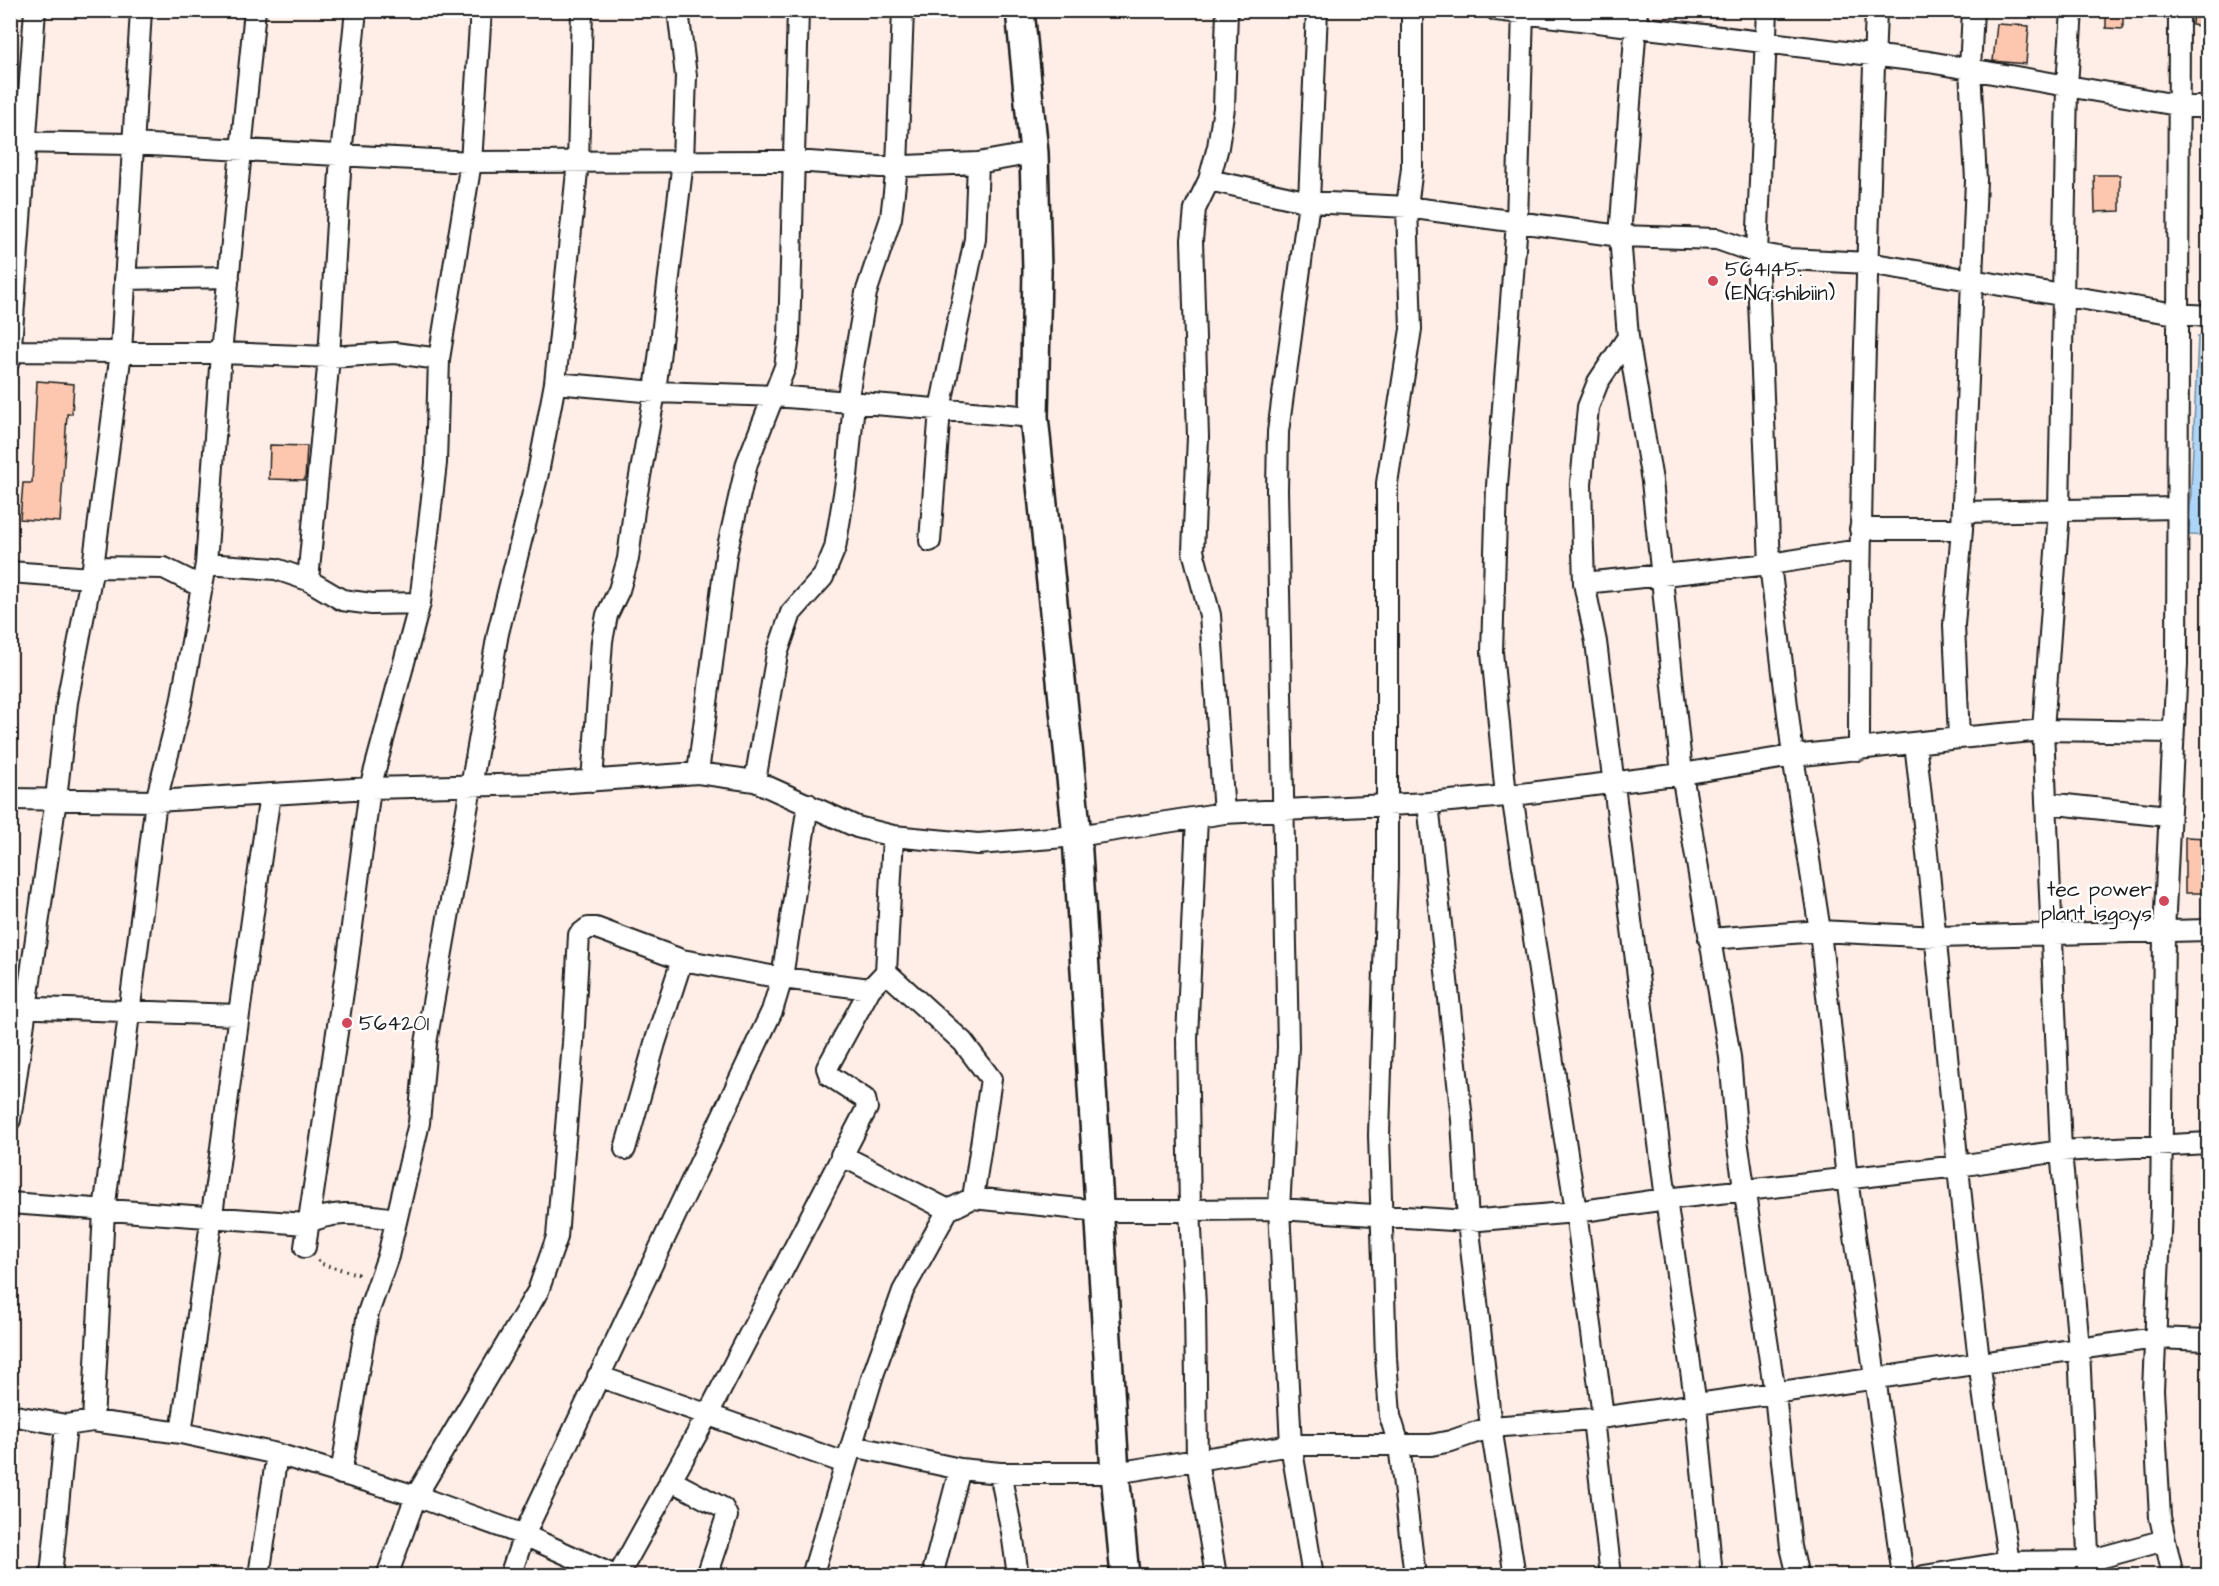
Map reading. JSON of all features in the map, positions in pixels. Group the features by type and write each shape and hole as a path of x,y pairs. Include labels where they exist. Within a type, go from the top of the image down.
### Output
{"street":[{"path":"35,10 18,142 11,354 121,352 329,357 395,353 439,359"},
{"path":"10,1120 19,1007 56,799 67,702 92,573 121,352 131,144 141,10"},
{"path":"93,1421 104,1211 156,801 181,703 206,564 221,353 255,10"},
{"path":"308,580 329,357 341,155 356,10"},
{"path":"305,1246 306,1224 347,965 370,788 420,603 436,463 439,359 471,162 481,10"},
{"path":"341,1474 368,1313 388,1256 419,1123 426,1042 498,633 538,472 555,383 578,162 582,10"},
{"path":"592,782 602,641 607,615 619,591 628,559 634,510 655,392 683,161 686,76 678,10"},
{"path":"698,773 726,555 747,463 785,367 789,337 798,10"},
{"path":"755,781 777,654 792,614 823,577 835,548 847,476 851,403 866,293 891,218 897,166 903,10"},
{"path":"1020,10 1035,153 1037,271 1034,417 1077,836 1115,1473 1125,1575"},
{"path":"1224,813 1210,615 1193,551 1192,530 1198,437 1192,240 1195,209 1209,180 1218,147 1224,108 1227,10"},
{"path":"1313,1575 1291,1445 1279,1209 1288,1047 1278,432 1309,202 1317,10"},
{"path":"1412,10 1412,168 1407,207 1411,329 1387,483 1385,1012 1379,1136 1390,1416 1400,1445 1415,1575"},
{"path":"1496,10 1636,20 1766,42 1874,54 2177,105 2208,108"},
{"path":"1767,10 1757,253 1770,564 1793,756 1820,931 1847,1179 1903,1575"},
{"path":"1859,750 1859,550 1876,10"},
{"path":"1959,738 1954,625 1963,520 1976,180 1970,69 1973,10"},
{"path":"2072,10 2067,85 2059,511 2043,730 2061,1151 2079,1348 2089,1568"},
{"path":"2173,1575 2160,1517 2153,1390 2161,1210 2164,932 2177,664 2176,314 2179,10"},
{"path":"1523,12 1517,222 1497,486 1492,652 1509,795 1576,1212 1598,1418 1611,1575"},
{"path":"1636,20 1620,236 1628,337 1652,481 1682,774 1730,1057 1744,1190 1775,1394 1791,1546 1798,1575"},
{"path":"18,142 131,144 471,162 795,161 897,166 978,163 1035,153"},
{"path":"930,540 940,409 975,239 978,163"},
{"path":"1209,180 1309,202 1407,207 1620,236 1717,239 1757,253 1788,258 1868,263 1971,282 2176,314 2208,316"},
{"path":"125,279 229,277"},
{"path":"1628,337 1598,382 1588,407 1581,484 1584,583 1596,642 1666,1198 1696,1405 1712,1575"},
{"path":"555,383 655,392 775,396 1034,417"},
{"path":"1860,529 2059,511 2177,508"},
{"path":"1584,583 1770,564 1859,550"},
{"path":"206,564 276,569 308,580 342,600 372,604 420,603"},
{"path":"10,572 92,573 164,568 202,587"},
{"path":"10,800 156,801 370,788 592,782 698,773 755,781 857,827 893,836 978,844 1077,836 1224,813 1428,803 1509,795 1682,774 1793,756 2043,730 2172,732"},
{"path":"1915,743 1938,937 1958,1166 1979,1362 2010,1569"},
{"path":"181,1433 214,1219 237,1015 270,795"},
{"path":"1428,803 1462,1120 1468,1221 1491,1426 1515,1575"},
{"path":"2047,803 2168,816"},
{"path":"510,1575 524,1535 763,1030 782,978 808,804"},
{"path":"1197,818 1187,1038 1190,1210 1195,1306 1197,1460 1216,1575"},
{"path":"10,1415 66,1425 93,1421 181,1433 267,1452 416,1496 524,1535 617,1575 708,1414 867,1108 864,1099 830,1076 827,1068 870,989 886,972 893,836"},
{"path":"387,1575 416,1496 538,1291 548,1268 557,1237 579,935 588,928 596,928 682,960 782,978 870,989"},
{"path":"1709,939 1820,931 1938,937 2208,930"},
{"path":"626,1149 655,1043 682,960"},
{"path":"886,972 963,1042 991,1079 973,1198"},
{"path":"19,1007 237,1015"},
{"path":"812,1575 873,1375 903,1291 948,1210 973,1198 1099,1211 1279,1209 1468,1221 1576,1212 1666,1198 1958,1166 2061,1151 2208,1143"},
{"path":"841,1155 948,1210"},
{"path":"10,1203 306,1224 318,1217 338,1213 396,1218"},
{"path":"598,1376 708,1414 849,1455 1000,1473 1115,1473 1291,1445 1431,1445 1451,1441 1491,1426 1598,1418 2155,1338 2208,1340"},
{"path":"51,1575 66,1425"},
{"path":"259,1575 267,1452"},
{"path":"932,1575 960,1470"},
{"path":"1000,1473 1018,1575"},
{"path":"670,1480 723,1508 727,1516 706,1575"},
{"path":"1924,1575 2010,1569 2089,1568 2165,1540"}],"path":[{"path":"322,1264 359,1275 381,1276"}],"water":[{"path":"2198,336 2208,336 2208,536 2189,535"}],"building":[{"path":"2106,10 2123,10 2123,29 2106,28"},
{"path":"2193,10 2208,10 2208,27 2192,25"},
{"path":"1997,24 2029,26 2026,64 1993,61"},
{"path":"2094,175 2120,175 2120,211 2095,212"},
{"path":"37,381 74,384 72,414 67,414 60,522 20,519 23,483 32,483"},
{"path":"270,445 307,446 305,480 269,479"},
{"path":"2185,837 2208,838 2208,893 2185,893"}],"place":[{"name":"564145. (ENG:shibiin)","path":"1713,281"},
{"name":"tec power plant isgoys","path":"2164,901"},
{"name":"564201","path":"347,1023"}]}
